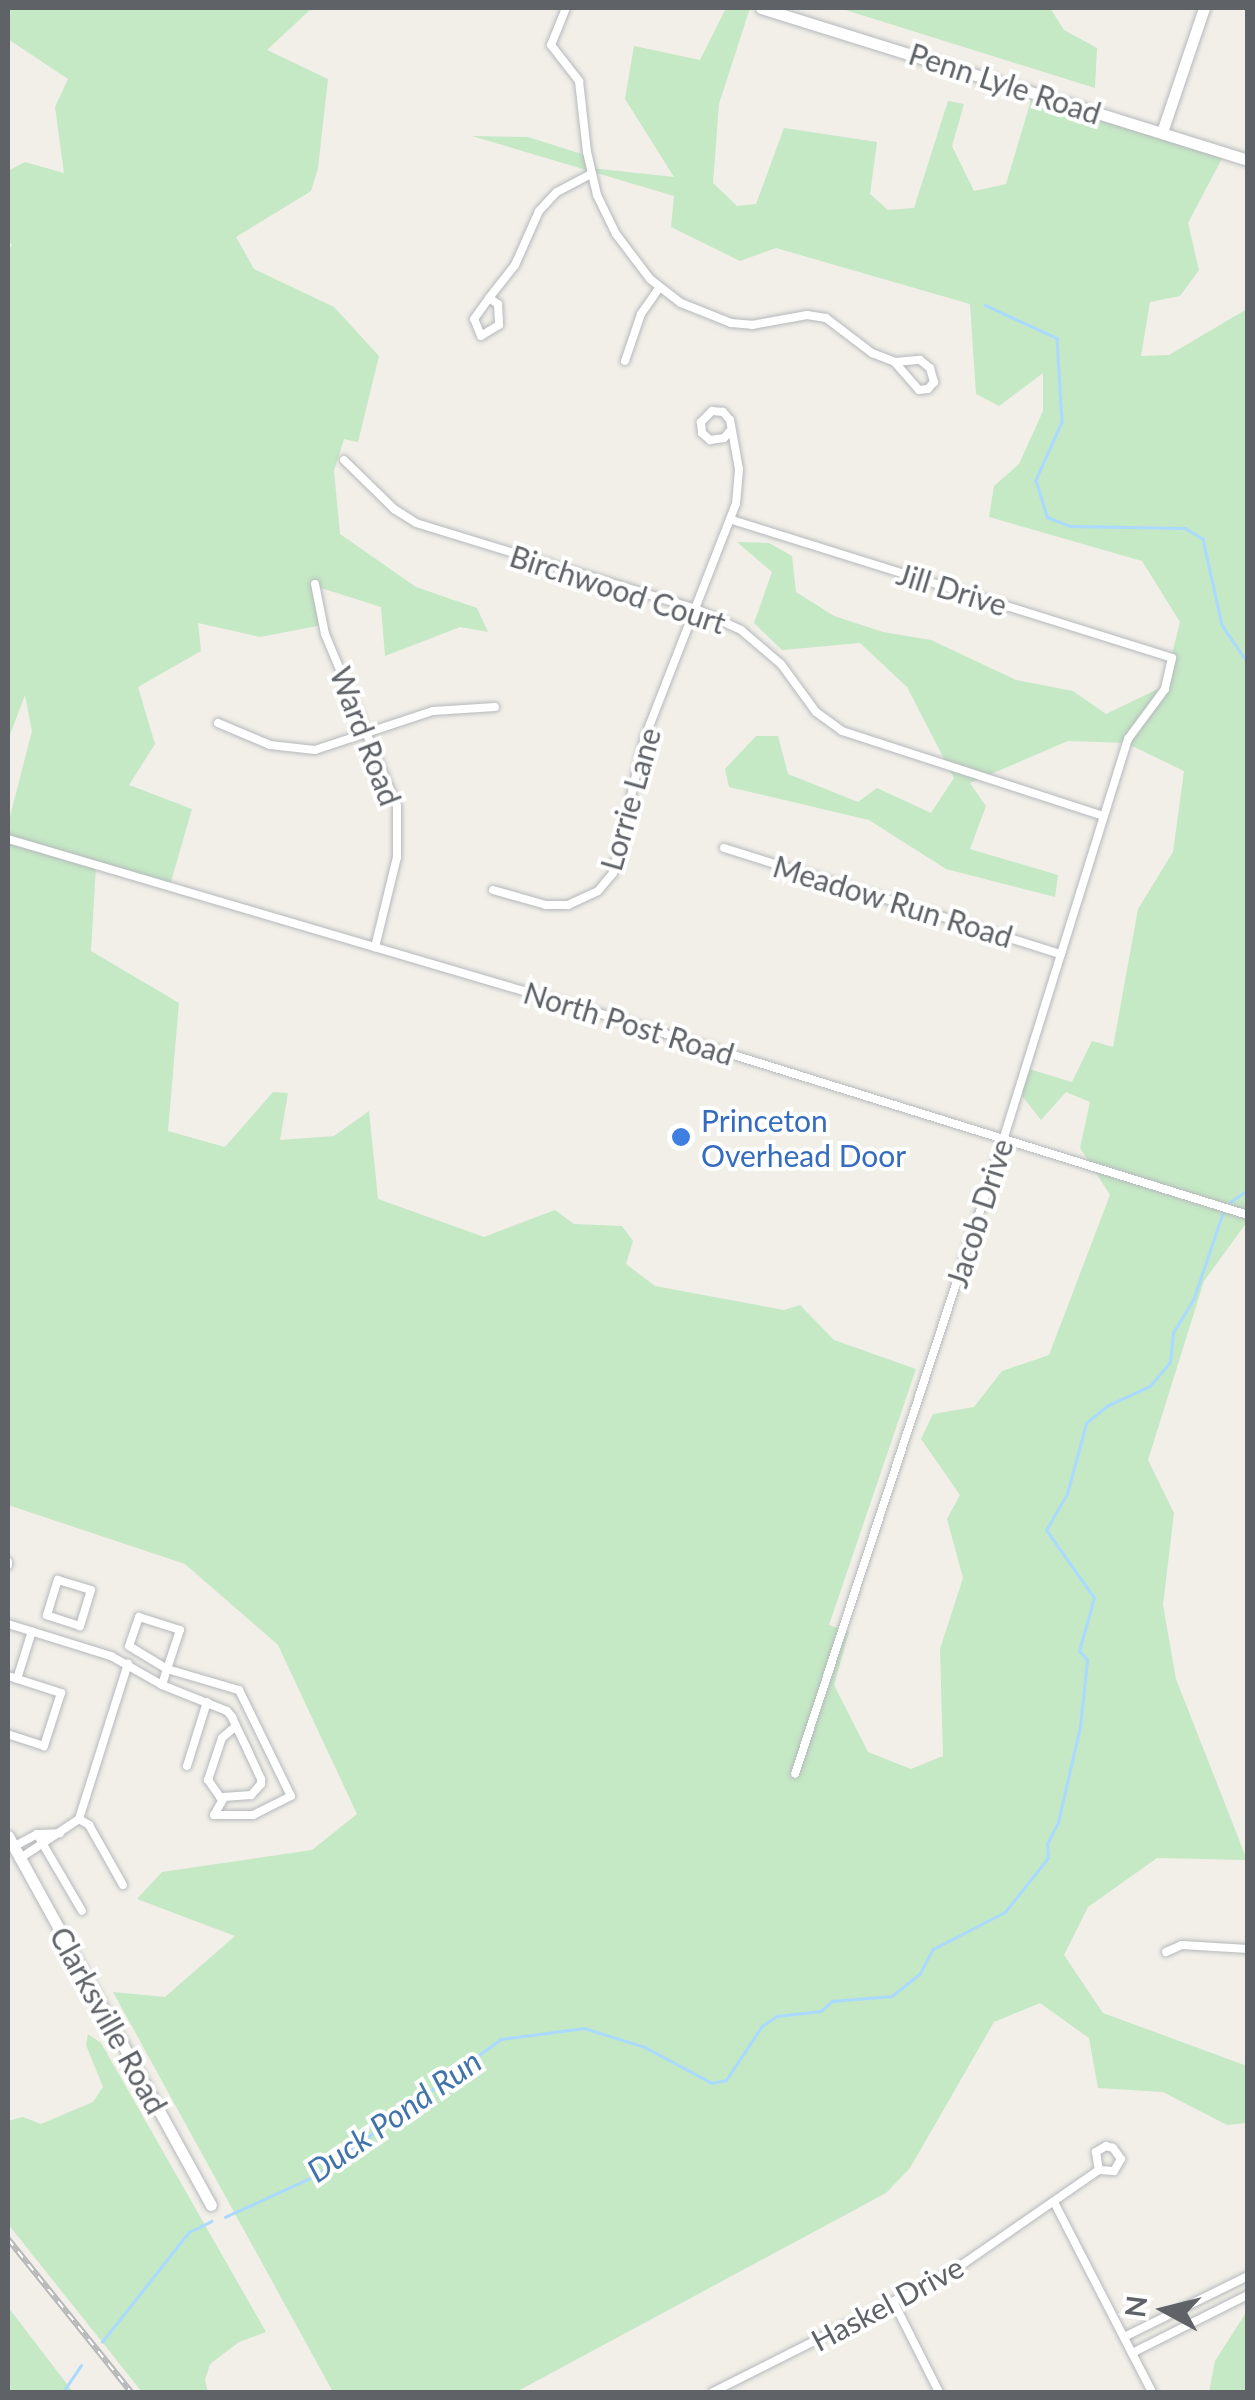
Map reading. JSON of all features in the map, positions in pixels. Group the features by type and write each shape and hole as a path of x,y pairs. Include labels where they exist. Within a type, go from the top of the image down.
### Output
{"street":[{"path":"566,8 551,44 579,80 591,174 616,234 659,288 681,303 742,325 808,314 826,318 862,347 894,362 919,390 932,386 934,375 920,360 894,362"},
{"name":"Penn Lyle Road","path":"762,8 1248,160"},
{"path":"1162,132 1204,8"},
{"path":"489,298 498,304 499,325 480,336 474,319 489,298 515,265 539,211 567,185 591,174"},
{"path":"625,361 641,314 659,288"},
{"path":"718,410 727,416 730,431 713,441 702,432 701,422 707,413 718,410"},
{"name":"Lorrie Lane","path":"494,890 557,906 590,898 607,882 618,861 637,761 732,520 739,469 730,431"},
{"name":"Birchwood Court","path":"344,460 416,523 696,609 741,630 767,649 816,712 842,731 1104,816"},
{"name":"Jill Drive","path":"732,520 1172,658"},
{"name":"Ward Road","path":"315,584 326,634 392,788 399,824 397,857 375,948"},
{"name":"Jacob Drive","path":"795,1774 1004,1138 1128,739 1164,689 1172,658"},
{"path":"218,723 270,745 301,751 330,748 433,710 495,707"},
{"name":"North Post Road","path":"8,839 1248,1215"},
{"name":"Meadow Run Road","path":"724,848 1061,954"},
{"path":"73,1644 80,1626 90,1590 58,1580 47,1615 80,1626"},
{"path":"162,1685 168,1668 180,1630 139,1618 129,1646 168,1668 238,1690 291,1796 253,1815 214,1814 224,1798"},
{"path":"8,1624 128,1664 162,1685 227,1711 236,1726 261,1779 260,1789 251,1795 224,1798 214,1794 208,1780 222,1738 236,1726"},
{"path":"18,1679 32,1631"},
{"path":"13,1847 44,1846 79,1819 128,1664"},
{"path":"8,1676 60,1693 44,1746 8,1734"},
{"path":"187,1766 207,1702"},
{"path":"248,1751 264,1742"},
{"path":"79,1819 88,1825 123,1885"},
{"path":"13,1847 37,1834 60,1833"},
{"path":"37,1834 82,1911"},
{"name":"Clarksville Road","path":"13,1847 211,2205"},
{"path":"1166,1952 1182,1945 1248,1949"},
{"name":"Haskel Drive","path":"713,2392 950,2273 1099,2170"},
{"path":"1055,2204 1152,2392"},
{"path":"1124,2337 1248,2276"},
{"path":"1132,2353 1248,2295"},
{"path":"894,2303 938,2392"}],"green space":[{"path":"8,8 312,8 267,50 328,79 318,168 311,191 236,237 254,269 334,307 379,356 358,442 344,439 334,471 340,534 416,587 477,608 488,632 460,627 385,656 381,607 318,587 322,625 260,637 198,623 201,651 138,687 155,744 129,785 192,809 170,885 96,866 91,951 179,1003 168,1131 225,1147 273,1092 288,1093 280,1140 334,1136 369,1111 378,1199 484,1237 555,1210 574,1224 622,1226 633,1241 626,1264 655,1286 784,1310 800,1305 834,1340 916,1369 829,1625 849,1632 834,1685 868,1752 911,1769 943,1756 940,1649 963,1578 947,1519 960,1495 921,1439 933,1414 974,1407 1002,1371 1049,1355 1110,1195 1080,1148 1090,1102 1066,1092 1041,1120 1022,1096 1026,1068 1072,1082 1092,1041 1113,1047 1138,909 1173,852 1184,771 1126,743 1068,741 970,783 986,806 970,849 1058,875 1055,897 946,869 869,820 729,787 725,769 756,736 778,736 788,774 858,802 877,788 931,813 954,778 907,687 860,643 782,650 754,623 772,572 737,542 769,543 792,556 796,592 834,616 883,632 931,640 1016,680 1073,691 1106,714 1164,686 1180,622 1142,561 989,517 994,486 1019,464 1043,411 1043,373 999,406 976,394 970,304 776,248 740,261 671,227 674,196 472,136 528,137 588,156 591,168 674,177 625,99 634,46 700,60 726,8 750,8 719,104 713,183 737,206 756,204 784,128 877,142 870,194 888,210 914,208 948,101 964,104 952,146 974,191 1006,184 1032,97 1227,149 1188,223 1199,270 1180,296 1150,302 1141,356 1169,355 1247,309 1247,1222 1204,1281 1148,1460 1174,1513 1163,1605 1176,1679 1247,1860 1157,1858 1088,1907 1064,1955 1103,2013 1247,2066 1247,2123 1227,2125 1163,2092 1098,2088 1089,2038 1040,2003 994,2022 910,2168 886,2193 516,2392 333,2392 113,1992 165,1997 235,1936 137,1899 162,1872 312,1850 357,1814 278,1645 185,1564 8,1505 8,824 32,731 25,695 8,740 8,250 12,245 8,239 8,171 25,162 64,173 55,107 68,79 8,39"},
{"path":"839,8 1050,8 1064,30 1097,48 1095,88"},
{"path":"88,2034 101,2043 266,2332 239,2342 210,2364 205,2380 208,2392 142,2392 8,2224 8,2121 23,2117 41,2124 93,2102 103,2087 86,2045"},
{"path":"8,2307 73,2392 8,2392"},
{"path":"1247,2311 1247,2392 1209,2392 1215,2361"}],"waterway":[{"path":"985,305 1057,338 1062,422 1036,480 1047,517 1070,526 1185,528 1203,539 1222,625 1248,663"},
{"name":"Duck Pond Run","path":"1230,1202 1248,1190"},
{"name":"Duck Pond Run","path":"225,2217 315,2176 501,2039 584,2028 645,2047 712,2083 726,2080 762,2026 777,2016 821,2011 832,2001 892,1996 920,1973 933,1949 1005,1912 1048,1858 1047,1844 1058,1822 1080,1727 1087,1660 1079,1651 1094,1598 1046,1530 1067,1494 1086,1423 1107,1406 1150,1386 1170,1362 1173,1333 1194,1298 1223,1212"},
{"name":"Duck Pond Run","path":"102,2342 189,2232 212,2221"},
{"name":"Duck Pond Run","path":"63,2392 81,2365"}],"railway":[{"path":"8,2239 131,2392"}],"place":[{"name":"Princeton Overhead Door","path":"681,1137"}]}
